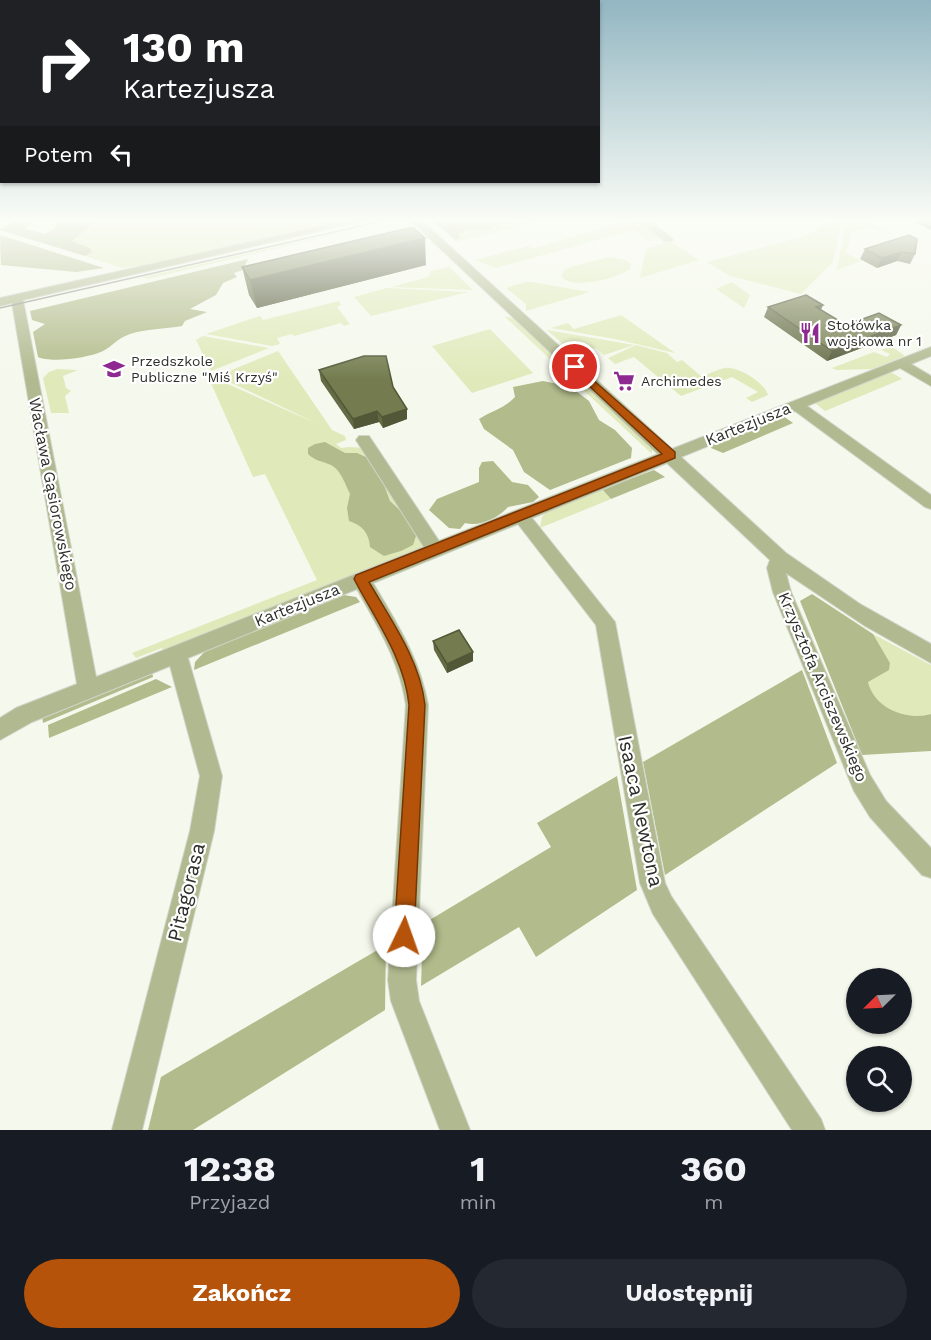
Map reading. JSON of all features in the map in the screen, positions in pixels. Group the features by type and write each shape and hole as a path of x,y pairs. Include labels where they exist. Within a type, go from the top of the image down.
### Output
{"street":[{"path":"8,300 129,273"},
{"path":"472,273 780,558 815,585 869,621 931,654"},
{"name":"Wacława Gąsiorowskiego","path":"8,300 55,497 88,689"},
{"name":"Kartezjusza","path":"0,730 24,715 176,653 931,351"},
{"path":"901,363 931,381"},
{"path":"796,405 931,503"},
{"path":"364,440 435,549"},
{"name":"Isaaca Newtona","path":"520,515 605,622 653,883 662,905 810,1130"},
{"name":"Krzysztofa Arciszewskiego","path":"780,558 776,568 782,592 862,783 878,809 931,866"},
{"path":"361,579 410,669 415,687 417,705 402,980 405,1001 455,1130"},
{"name":"Pitagorasa","path":"127,1130 202,831 211,776 176,653"}],"green space":[{"path":"162,273 174,273 148,279 143,277"},
{"path":"190,273 235,273 237,277 223,283 216,295 190,309 207,312 185,321 182,326 130,334 103,351 89,356 61,360 38,357 33,332 45,324 32,320 30,311"},
{"path":"430,273 455,273 473,290 392,287 428,277"},
{"path":"563,273 622,273 595,282 584,283 567,280 561,276"},
{"path":"641,273 657,273 640,278"},
{"path":"725,273 822,273 801,294"},
{"path":"525,282 590,292 526,311 526,304 506,288"},
{"path":"732,282 750,295 744,308 716,289"},
{"path":"387,288 468,292 371,316 354,297"},
{"path":"339,301 341,305 337,307 350,324 344,326 341,323 294,336 292,334 277,338 280,344 272,346 206,334 260,316 263,320"},
{"path":"621,315 675,353 615,339 551,328 568,323 574,329"},
{"path":"504,316 516,319 652,446 652,454"},
{"path":"490,329 533,373 472,393 432,346"},
{"path":"547,330 634,345 604,355 596,348 584,351 590,358 582,361"},
{"path":"203,336 269,348 211,371 196,340"},
{"path":"636,345 667,353 677,362 682,360 702,377 730,368 744,372 762,385 768,395 752,402 746,398 758,392 732,377 681,396 634,357 615,364 608,358"},
{"path":"891,346 905,356 872,369 836,370 832,368 874,352 887,357 890,354 881,350"},
{"path":"278,351 332,430 345,436 346,440 336,444 341,448 364,448 430,545 164,652 162,648 136,658 132,653 317,580 265,474 253,477 210,381 214,378 320,425 217,376"},
{"path":"57,369 78,370 63,376 66,388 71,391 65,396 69,413 51,413 43,378 49,372"},
{"path":"891,372 902,379 825,411 815,403"},
{"path":"543,381 567,386 589,401 599,420 615,430 632,448 631,458 550,490 524,472 513,450 484,429 479,419 511,401 515,397 513,387"},
{"path":"783,416 793,423 723,453 711,448 710,445"},
{"path":"325,442 345,453 357,453 368,458 383,482 390,501 406,516 417,533 413,545 384,556 370,547 364,530 349,521 347,508 350,494 340,474 331,465 316,460 308,454 308,448"},
{"path":"493,461 512,482 528,485 539,497 533,502 508,507 488,521 477,524 465,523 460,529 449,528 429,510 437,499 479,482 479,468 482,462"},
{"path":"654,470 665,477 611,499 602,489"},
{"path":"602,489 611,499 540,528 542,517 547,511"},
{"path":"812,594 873,634 890,663 889,670 868,682 871,691 884,705 902,714 921,716 931,714 931,751 862,755 800,601"},
{"path":"344,595 356,597 360,602 194,670 195,662 207,649"},
{"path":"873,634 931,665 931,714 911,716 901,714 884,705 871,691 867,682 889,669 890,663"},
{"path":"802,670 837,763 665,875 643,762"},
{"path":"152,672 153,677 43,723 42,715"},
{"path":"156,679 172,687 49,738 48,725"},
{"path":"617,776 637,890 536,957 519,927 421,986 423,924 551,847 537,823"},
{"path":"386,945 385,1010 193,1130 148,1130 161,1077"}],"building":[{"path":"246,273 280,273 250,280"},
{"path":"806,295 823,305 816,307 846,325 879,313 901,325 832,351 768,307"},
{"path":"364,356 386,356 393,387 407,409 382,417 377,411 353,419 319,370"},
{"path":"459,630 473,652 447,664 433,641"}],"tram line":[{"path":"0,308 155,273"}],"place":[{"name":"Stołówka wojskowa nr 1","path":"810,333"},
{"name":"Przedszkole Publiczne \"Miś Krzyś\"","path":"114,369"},
{"name":"Archimedes","path":"624,381"}],"route":[{"path":"404,936 417,705 415,687 410,669 361,579 671,455 575,367"}]}
